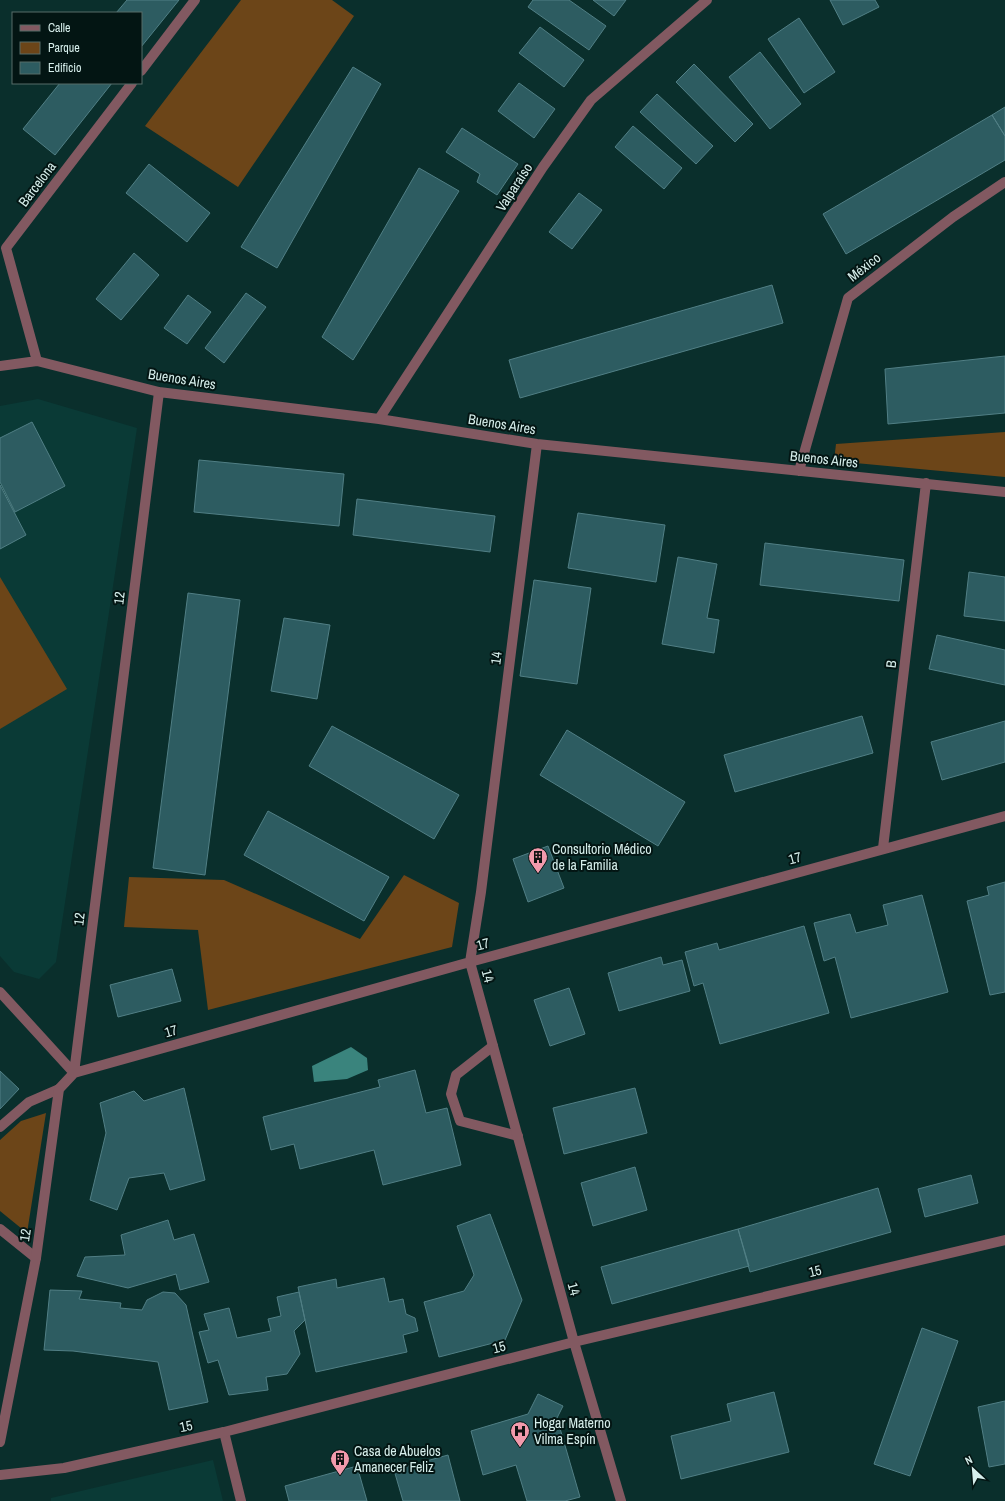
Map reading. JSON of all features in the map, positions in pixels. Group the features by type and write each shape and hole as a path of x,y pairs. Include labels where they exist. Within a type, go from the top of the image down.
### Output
{"street":[{"path":"142,70 195,0"},
{"name":"Valparaíso","path":"379,419 543,168 591,100 707,0"},
{"name":"Barcelona","path":"38,361 6,248 131,84"},
{"name":"México","path":"799,471 848,298 953,217 1005,182"},
{"name":"Buenos Aires","path":"0,366 38,361 159,392 379,419 537,444 1005,492"},
{"name":"12","path":"74,1073 159,392"},
{"name":"14","path":"537,444 481,892 470,962 574,1342 621,1501"},
{"name":"B","path":"883,848 926,483"},
{"name":"17","path":"74,1073 470,962 883,848 1005,816"},
{"path":"0,992 74,1073 59,1089 29,1102 0,1127"},
{"path":"493,1046 456,1075 451,1094 460,1121 518,1136"},
{"name":"12","path":"0,1442 36,1258 59,1089"},
{"path":"0,1230 36,1258"},
{"name":"15","path":"0,1475 64,1468 224,1432 574,1342 1005,1240"},
{"path":"224,1432 242,1501"}],"shaded area":[{"path":"38,399 137,428 56,962 39,979 14,972 0,956 0,406"},
{"path":"213,1460 223,1501 51,1501 51,1498"}],"green space":[{"path":"241,0 332,0 354,16 238,187 145,126"},
{"path":"1005,432 1005,477 834,461 836,444"},
{"path":"0,577 67,689 0,729"},
{"path":"404,875 459,903 452,947 208,1010 198,930 124,927 129,877 224,880 360,939"},
{"path":"46,1113 27,1233 0,1211 0,1140 21,1121"}],"water":[{"path":"351,1047 367,1058 368,1070 347,1079 314,1082 312,1066"}],"building":[{"path":"127,0 179,0 142,46 142,12 117,12"},
{"path":"533,0 569,0 606,26 589,50 528,7"},
{"path":"593,0 626,0 614,16"},
{"path":"830,0 875,0 879,7 843,25"},
{"path":"799,18 835,72 804,93 768,39"},
{"path":"540,27 584,60 564,87 519,53"},
{"path":"760,52 801,104 770,129 729,77"},
{"path":"694,64 753,124 735,142 676,82"},
{"path":"353,67 381,84 277,268 241,247"},
{"path":"519,83 555,109 534,138 498,111"},
{"path":"59,84 111,84 55,155 23,129"},
{"path":"657,94 713,146 696,164 640,112"},
{"path":"1005,107 1005,136 992,115"},
{"path":"992,115 1005,136 1005,160 846,254 823,214"},
{"path":"633,126 682,168 664,189 615,147"},
{"path":"462,128 518,164 497,195 477,182 480,174 446,152"},
{"path":"149,164 210,213 187,242 126,193"},
{"path":"419,168 459,191 353,360 322,337"},
{"path":"579,193 602,210 572,249 549,232"},
{"path":"134,253 159,275 121,320 96,299"},
{"path":"772,285 783,323 520,398 509,360"},
{"path":"246,293 266,307 224,363 205,348"},
{"path":"188,295 211,312 187,344 164,328"},
{"path":"1005,356 1005,413 888,424 885,369"},
{"path":"32,422 65,486 15,512 0,482 0,438"},
{"path":"199,460 344,474 339,526 194,512"},
{"path":"0,485 26,535 0,549"},
{"path":"357,499 495,516 490,552 353,535"},
{"path":"578,513 665,525 656,582 568,568"},
{"path":"765,543 904,560 899,601 760,585"},
{"path":"678,557 717,564 707,618 719,620 714,653 662,644"},
{"path":"969,572 1005,577 1005,621 964,616"},
{"path":"534,580 591,588 577,684 520,676"},
{"path":"188,593 240,600 205,875 153,868"},
{"path":"284,618 330,625 317,699 271,691"},
{"path":"937,635 1005,650 1005,685 929,669"},
{"path":"862,716 873,753 735,792 724,755"},
{"path":"1005,721 1005,762 942,780 931,742"},
{"path":"332,726 459,795 434,839 309,766"},
{"path":"567,730 685,802 658,846 540,775"},
{"path":"268,811 389,877 364,921 244,855"},
{"name":"Consultorio Médico de la Familia","path":"548,846 564,888 528,902 513,859"},
{"path":"1005,882 1005,992 990,995 967,901 989,895 987,887"},
{"path":"922,895 948,992 851,1018 835,957 824,961 814,923 850,914 856,933 888,925 883,905"},
{"path":"804,926 829,1013 720,1044 703,983 694,986 685,952 717,943 719,950"},
{"path":"661,957 663,965 682,960 690,991 619,1011 608,973"},
{"path":"172,969 181,1001 118,1017 110,985"},
{"path":"569,988 585,1034 550,1046 534,1000"},
{"path":"415,1070 426,1113 447,1108 461,1165 383,1185 374,1150 300,1169 294,1144 271,1150 263,1117 380,1087 378,1080"},
{"path":"0,1071 19,1089 0,1109"},
{"path":"184,1088 205,1180 170,1190 164,1173 129,1178 117,1210 90,1200 106,1133 100,1103 134,1091 144,1101"},
{"path":"635,1088 647,1133 564,1154 553,1108"},
{"path":"635,1167 647,1210 593,1226 581,1183"},
{"path":"971,1175 978,1203 925,1217 918,1189"},
{"path":"878,1188 891,1232 750,1272 738,1229"},
{"path":"490,1214 522,1300 505,1340 439,1357 424,1302 464,1291 474,1275 457,1226"},
{"path":"168,1220 174,1240 194,1234 209,1282 180,1290 176,1274 128,1288 77,1276 85,1257 125,1255 121,1235"},
{"path":"738,1229 749,1266 612,1304 601,1267"},
{"path":"384,1278 389,1302 403,1299 406,1314 415,1318 418,1331 403,1335 407,1352 316,1372 298,1287 336,1279 337,1288"},
{"path":"50,1290 82,1291 79,1299 121,1303 120,1308 142,1310 147,1300 163,1292 175,1293 186,1305 208,1402 169,1410 158,1362 73,1351 44,1350"},
{"path":"299,1292 305,1320 294,1331 300,1354 287,1374 266,1377 268,1390 229,1395 218,1360 208,1363 199,1332 209,1330 204,1314 229,1308 237,1338 271,1331 268,1319 281,1316 277,1297"},
{"path":"922,1328 958,1341 910,1476 874,1464"},
{"path":"774,1392 789,1452 681,1479 671,1436 731,1421 727,1404"},
{"name":"Hogar Materno Vilma Espín","path":"538,1394 563,1406 557,1418 580,1497 565,1501 527,1501 516,1465 483,1475 471,1431 528,1414"},
{"path":"1005,1401 1005,1464 989,1467 978,1407"},
{"path":"448,1455 460,1501 403,1501 394,1470"},
{"name":"Casa de Abuelos Amanecer Feliz","path":"357,1466 367,1501 289,1501 285,1486"}],"place":[{"name":"Consultorio Médico de la Familia","path":"538,874"},
{"name":"Hogar Materno Vilma Espín","path":"520,1448"},
{"name":"Casa de Abuelos Amanecer Feliz","path":"340,1476"}]}
